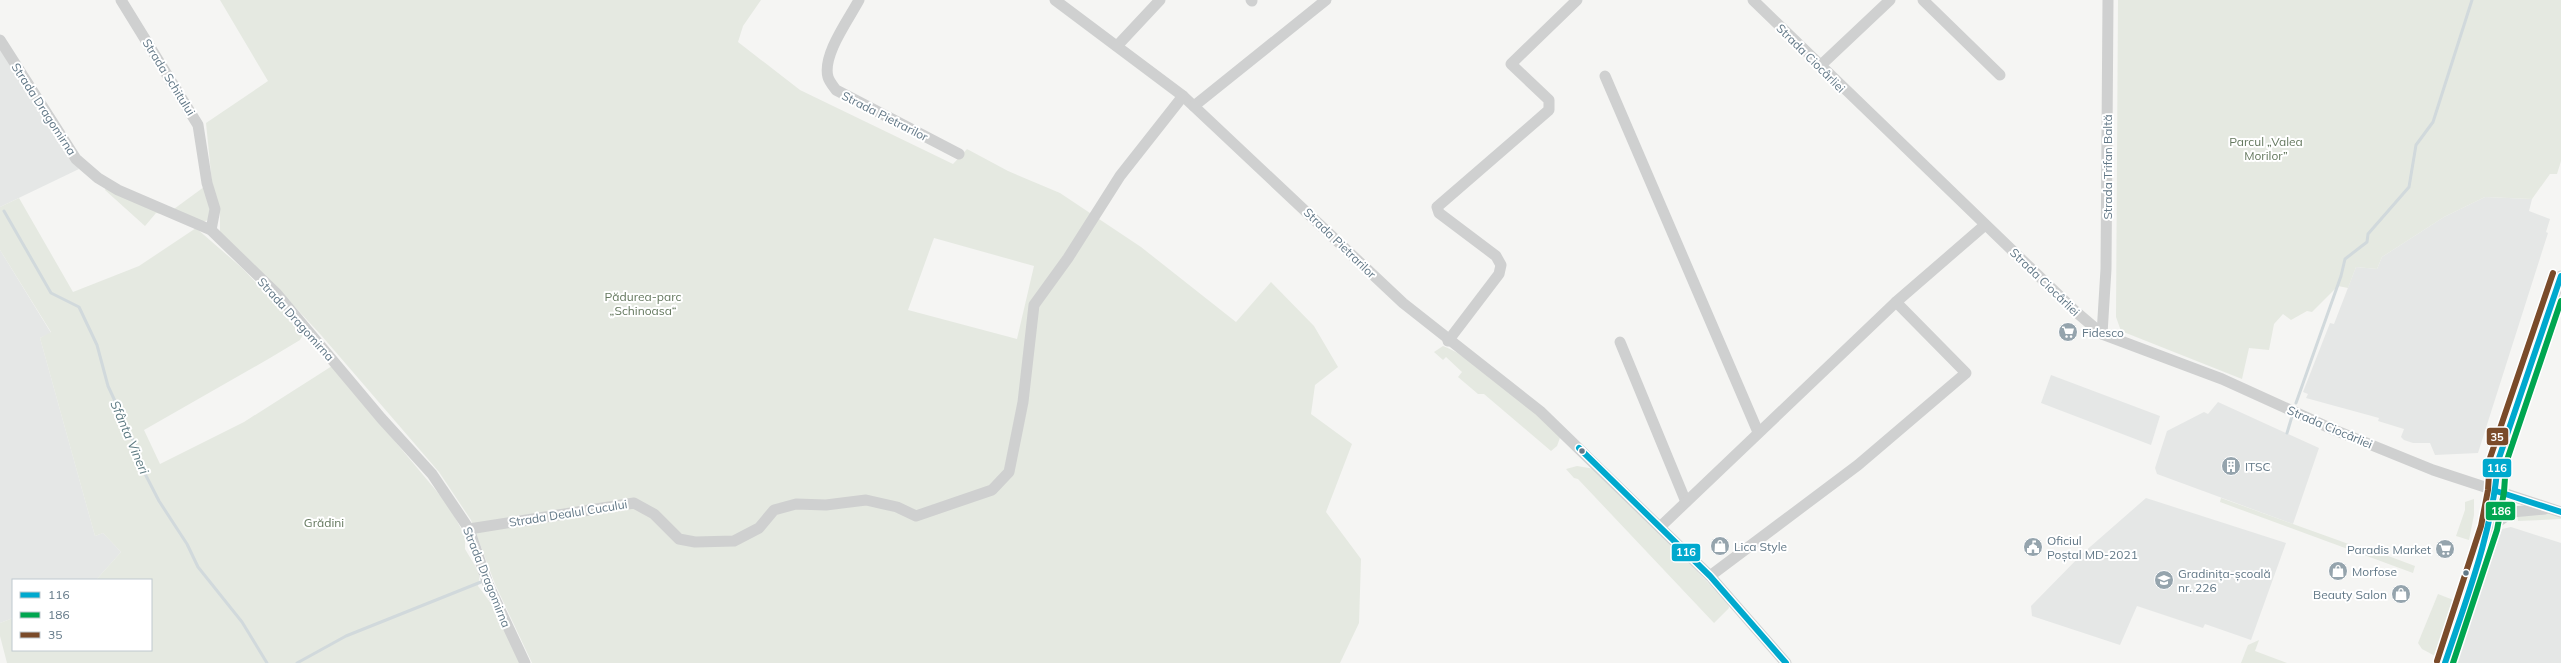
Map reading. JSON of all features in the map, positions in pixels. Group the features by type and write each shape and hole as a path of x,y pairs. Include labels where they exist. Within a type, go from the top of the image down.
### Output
{"street":[{"name":"Strada Schitului","path":"121,0 198,125 207,183 214,209 211,230"},
{"name":"Strada Pietrarilor","path":"859,0 830,55 827,64 828,78 836,90 959,154"},
{"name":"Strada Pietrarilor","path":"1055,0 1183,96 1398,298 1448,340 1540,411 1710,576 1786,663"},
{"path":"1117,46 1160,0"},
{"path":"1194,106 1326,0"},
{"path":"1448,340 1499,274 1501,265 1496,256 1439,213 1437,207 1549,110 1549,100 1511,64 1577,0"},
{"name":"Strada Ciocârliei","path":"1753,0 1985,225 2102,334 2222,379 2332,429 2433,470 2557,511"},
{"path":"1820,66 1890,0"},
{"path":"1923,0 2000,75"},
{"name":"Strada Trifan Baltă","path":"2102,334 2106,269 2108,0"},
{"name":"Strada Dragomirna","path":"0,40 67,147 86,168 118,190 211,230 277,294 313,335 381,418 432,474 469,529 488,584 525,663"},
{"path":"1605,76 1758,432"},
{"name":"Strada Dealul Cucului","path":"469,529 634,503 654,514 679,539 696,542 734,540 759,528 774,510 796,504 826,505 866,500 897,507 916,516 958,504 992,490 1009,472 1023,402 1034,305 1068,258 1120,176 1183,96"},
{"path":"1660,527 1896,302 1985,225"},
{"path":"2445,663 2488,528 2496,490 2498,461 2561,276"},
{"path":"1710,576 1858,466 1966,373 1896,302"},
{"path":"1620,342 1686,502"},
{"path":"2488,528 2512,512 2534,508 2557,511"}],"shaded area":[{"path":"0,49 66,154 79,169 0,207"},
{"path":"2485,197 2532,199 2529,211 2550,219 2546,232 2548,233 2478,453 2435,455 2430,443 2413,443 2404,440 2401,437 2404,429 2378,421 2379,418 2306,398 2308,394 2303,392 2330,323 2334,324 2356,267 2377,269 2382,257 2444,217"},
{"path":"0,250 51,333 40,338 95,536 103,533 121,552 97,579 12,579 12,618 0,623"},
{"path":"2051,375 2160,416 2151,445 2041,403"},
{"path":"2218,402 2319,448 2293,524 2157,474 2155,468 2167,431 2204,412 2208,414"},
{"name":"Gradinița-școală nr. 226","path":"2146,498 2286,543 2251,640 2205,624 2203,628 2137,606 2120,645 2032,616 2031,606 2082,554"},
{"path":"2511,527 2561,543 2561,663 2456,663 2502,529"}],"green space":[{"name":"Pădurea-parc „Schinoasa“","path":"220,0 761,0 743,26 738,42 800,90 953,164 967,149 1008,171 1060,193 1141,247 1236,322 1271,282 1314,326 1338,367 1315,385 1311,414 1352,444 1326,512 1361,559 1359,623 1340,663 532,663 495,584 471,520 439,472 321,335 270,280 220,232 220,214 212,183 206,123 268,81","holes":["934,238 1034,266 1017,339 908,310"]},
{"name":"Parcul „Valea Morilor”","path":"2118,0 2561,0 2561,161 2557,174 2550,174 2532,199 2485,197 2444,217 2382,257 2377,269 2356,267 2348,288 2338,286 2312,312 2307,311 2291,320 2283,314 2274,324 2269,350 2249,348 2242,379 2121,331 2116,317"},
{"path":"204,187 212,214 209,220 201,222 174,209"},
{"path":"106,188 171,215 156,213 145,226 105,190"},
{"name":"Grădini","path":"19,198 73,292 139,266 196,228 242,268 304,333 300,340 144,430 160,464 244,422 332,366 449,506 465,536 465,549 480,574 478,586 490,602 521,663 7,663 0,636 0,623 12,618 12,651 152,651 152,579 97,579 121,552 103,533 95,536 40,338 51,332 0,250 0,207"},
{"path":"1443,346 1470,361 1561,435 1557,446 1551,451 1484,394 1478,394 1458,377 1462,372 1446,357 1443,360 1434,352"},
{"path":"1577,466 1595,469 1728,603 1729,608 1714,623 1578,479 1574,478 1566,469"},
{"path":"2221,498 2382,556 2383,554 2415,566 2413,573 2220,502"},
{"path":"2474,499 2474,515 2469,540 2456,536 2465,510 2465,502"},
{"path":"2523,513 2553,513 2561,516 2561,519 2518,521 2517,515"},
{"path":"2438,594 2456,601 2437,657 2422,649 2418,643"},
{"path":"2259,640 2255,651 2287,663 2241,663 2248,645"}],"waterway":[{"path":"2296,403 2341,276 2345,259 2367,242 2368,234 2409,187 2416,145 2433,122 2472,0"},
{"name":"Sfânta Vineri","path":"4,211 51,293 79,307 97,345 108,386 139,453 139,462 159,501 187,544 198,567 242,622 267,663"},
{"path":"2287,433 2293,413"},
{"path":"297,663 346,636 481,582"}],"transit line":[{"name":"35","path":"2437,661 2481,526 2488,490 2490,458 2553,273"},
{"name":"116","path":"2445,663 2470,589 2485,538 2491,513 2498,461 2561,276"},
{"name":"186","path":"2453,663 2497,530 2504,492 2506,463 2561,301"},
{"name":"116","path":"1579,448 1710,576 1786,663"},
{"name":"116","path":"2496,491 2561,512"}],"place":[{"name":"Fidesco","path":"2068,332"},
{"name":"ITSC","path":"2231,466"},
{"name":"Lica Style","path":"1720,546"},
{"name":"Oficiul Poștal MD-2021","path":"2033,547"},
{"name":"Paradis Market","path":"2445,549"},
{"name":"Morfose","path":"2338,571"},
{"name":"Gradinița-școală nr. 226","path":"2164,580"},
{"name":"Beauty Salon","path":"2401,594"}]}
